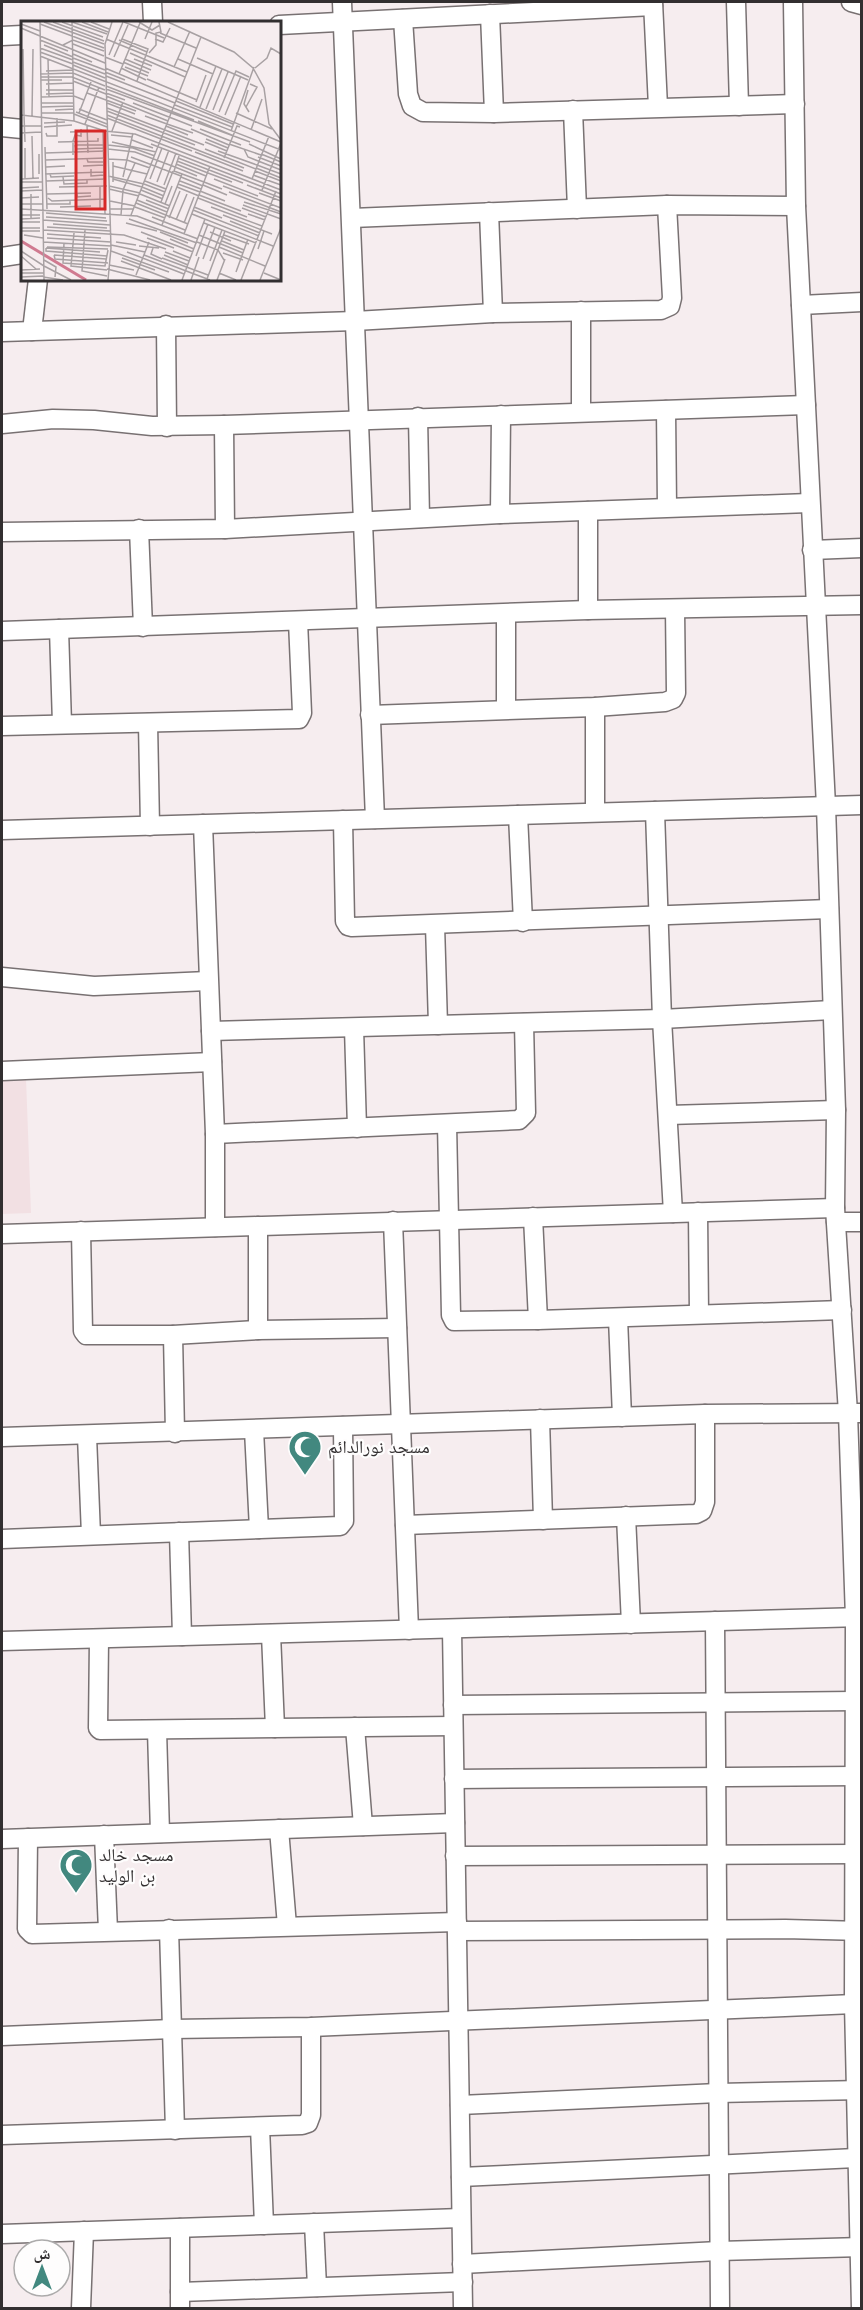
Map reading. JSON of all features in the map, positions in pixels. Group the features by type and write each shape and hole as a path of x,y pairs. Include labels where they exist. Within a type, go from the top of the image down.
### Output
{"street":[{"path":"152,2 153,21"},
{"path":"342,2 375,819"},
{"path":"736,2 739,106"},
{"path":"793,2 796,206 809,503 826,806 836,1110 836,1215 842,1310 855,1413 858,1618 854,1701 858,1931 854,2004 859,2090 856,2158 861,2247 861,2308"},
{"path":"851,2 861,5"},
{"path":"280,26 403,19 447,9 490,14 555,6 653,4 658,107"},
{"path":"490,14 494,113"},
{"path":"403,19 408,94 412,106 423,112 494,113 795,104"},
{"path":"2,36 21,35"},
{"path":"573,110 577,209"},
{"path":"2,127 21,129"},
{"path":"352,218 667,205 796,206"},
{"path":"2,332 166,325 355,321 493,313 661,310 670,306 672,298 667,205"},
{"path":"489,212 493,313"},
{"path":"2,257 21,254"},
{"path":"32,331 38,280"},
{"path":"801,305 861,302"},
{"path":"581,311 581,412"},
{"path":"166,325 167,427"},
{"path":"2,424 53,419 94,420 167,427 806,405"},
{"path":"666,410 667,507"},
{"path":"500,514 501,415"},
{"path":"418,417 420,518"},
{"path":"224,425 225,529"},
{"path":"2,532 225,529 500,514 809,503"},
{"path":"588,511 588,610"},
{"path":"139,530 143,627"},
{"path":"812,550 861,548"},
{"path":"2,631 588,610 861,605"},
{"path":"370,715 595,707 665,702 673,699 676,693 675,609"},
{"path":"506,614 506,709"},
{"path":"2,726 299,718 302,714 298,621"},
{"path":"59,629 62,724"},
{"path":"595,707 595,813"},
{"path":"148,723 150,826"},
{"path":"2,830 861,805"},
{"path":"655,811 662,1019 673,1213"},
{"path":"518,815 523,922"},
{"path":"343,820 346,925 352,927 829,909"},
{"path":"203,824 212,1062 215,1227"},
{"path":"435,925 438,1025"},
{"path":"2,977 94,986 208,981"},
{"path":"211,1031 662,1019 832,1010"},
{"path":"214,1134 513,1121 524,1118 526,1113 524,1023"},
{"path":"354,1028 357,1128"},
{"path":"2,1071 212,1062"},
{"path":"668,1115 836,1110"},
{"path":"447,1124 451,1316 454,1321 842,1310"},
{"path":"698,1212 699,1314"},
{"path":"2,1234 698,1212 836,1215 861,1222"},
{"path":"533,1217 538,1320"},
{"path":"393,1221 409,1630"},
{"path":"258,1226 258,1330"},
{"path":"81,1231 84,1333 90,1336 397,1328"},
{"path":"618,1318 622,1417"},
{"path":"173,1335 175,1433"},
{"path":"2,1437 705,1414 855,1413"},
{"path":"405,1525 689,1515 702,1511 705,1502 705,1414"},
{"path":"540,1419 543,1520"},
{"path":"2,1539 339,1526 343,1523 343,1426"},
{"path":"254,1430 259,1529"},
{"path":"87,1436 91,1535"},
{"path":"626,1516 631,1624"},
{"path":"179,1532 182,1636"},
{"path":"2,1641 858,1618"},
{"path":"715,1622 717,2166 720,2308"},
{"path":"452,1629 463,2308"},
{"path":"271,1634 275,1728"},
{"path":"99,1639 98,1729 453,1726"},
{"path":"453,1705 854,1701"},
{"path":"355,1727 363,1826"},
{"path":"157,1730 160,1833"},
{"path":"454,1779 717,1776 857,1786"},
{"path":"2,1839 455,1823"},
{"path":"279,1829 287,1926"},
{"path":"104,1835 108,1931"},
{"path":"28,1838 28,1932 32,1934 287,1926 858,1931"},
{"path":"455,1856 855,1854"},
{"path":"169,1929 175,2130"},
{"path":"2,2036 172,2029 311,2027 854,2004"},
{"path":"2,2135 302,2125 311,2120 311,2027"},
{"path":"460,2105 718,2093 859,2090"},
{"path":"260,2127 264,2225"},
{"path":"461,2177 856,2158"},
{"path":"2,2234 461,2218"},
{"path":"314,2223 316,2287"},
{"path":"180,2228 180,2300 719,2251 861,2247"},
{"path":"81,2308 84,2232"}],"shaded area":[{"path":"26,1079 31,1213 2,1214 2,1080"}],"place":[{"name":"مسجد نورالدائم","path":"305,1476"},
{"name":"مسجد خالد بن الوليد","path":"76,1894"}]}
